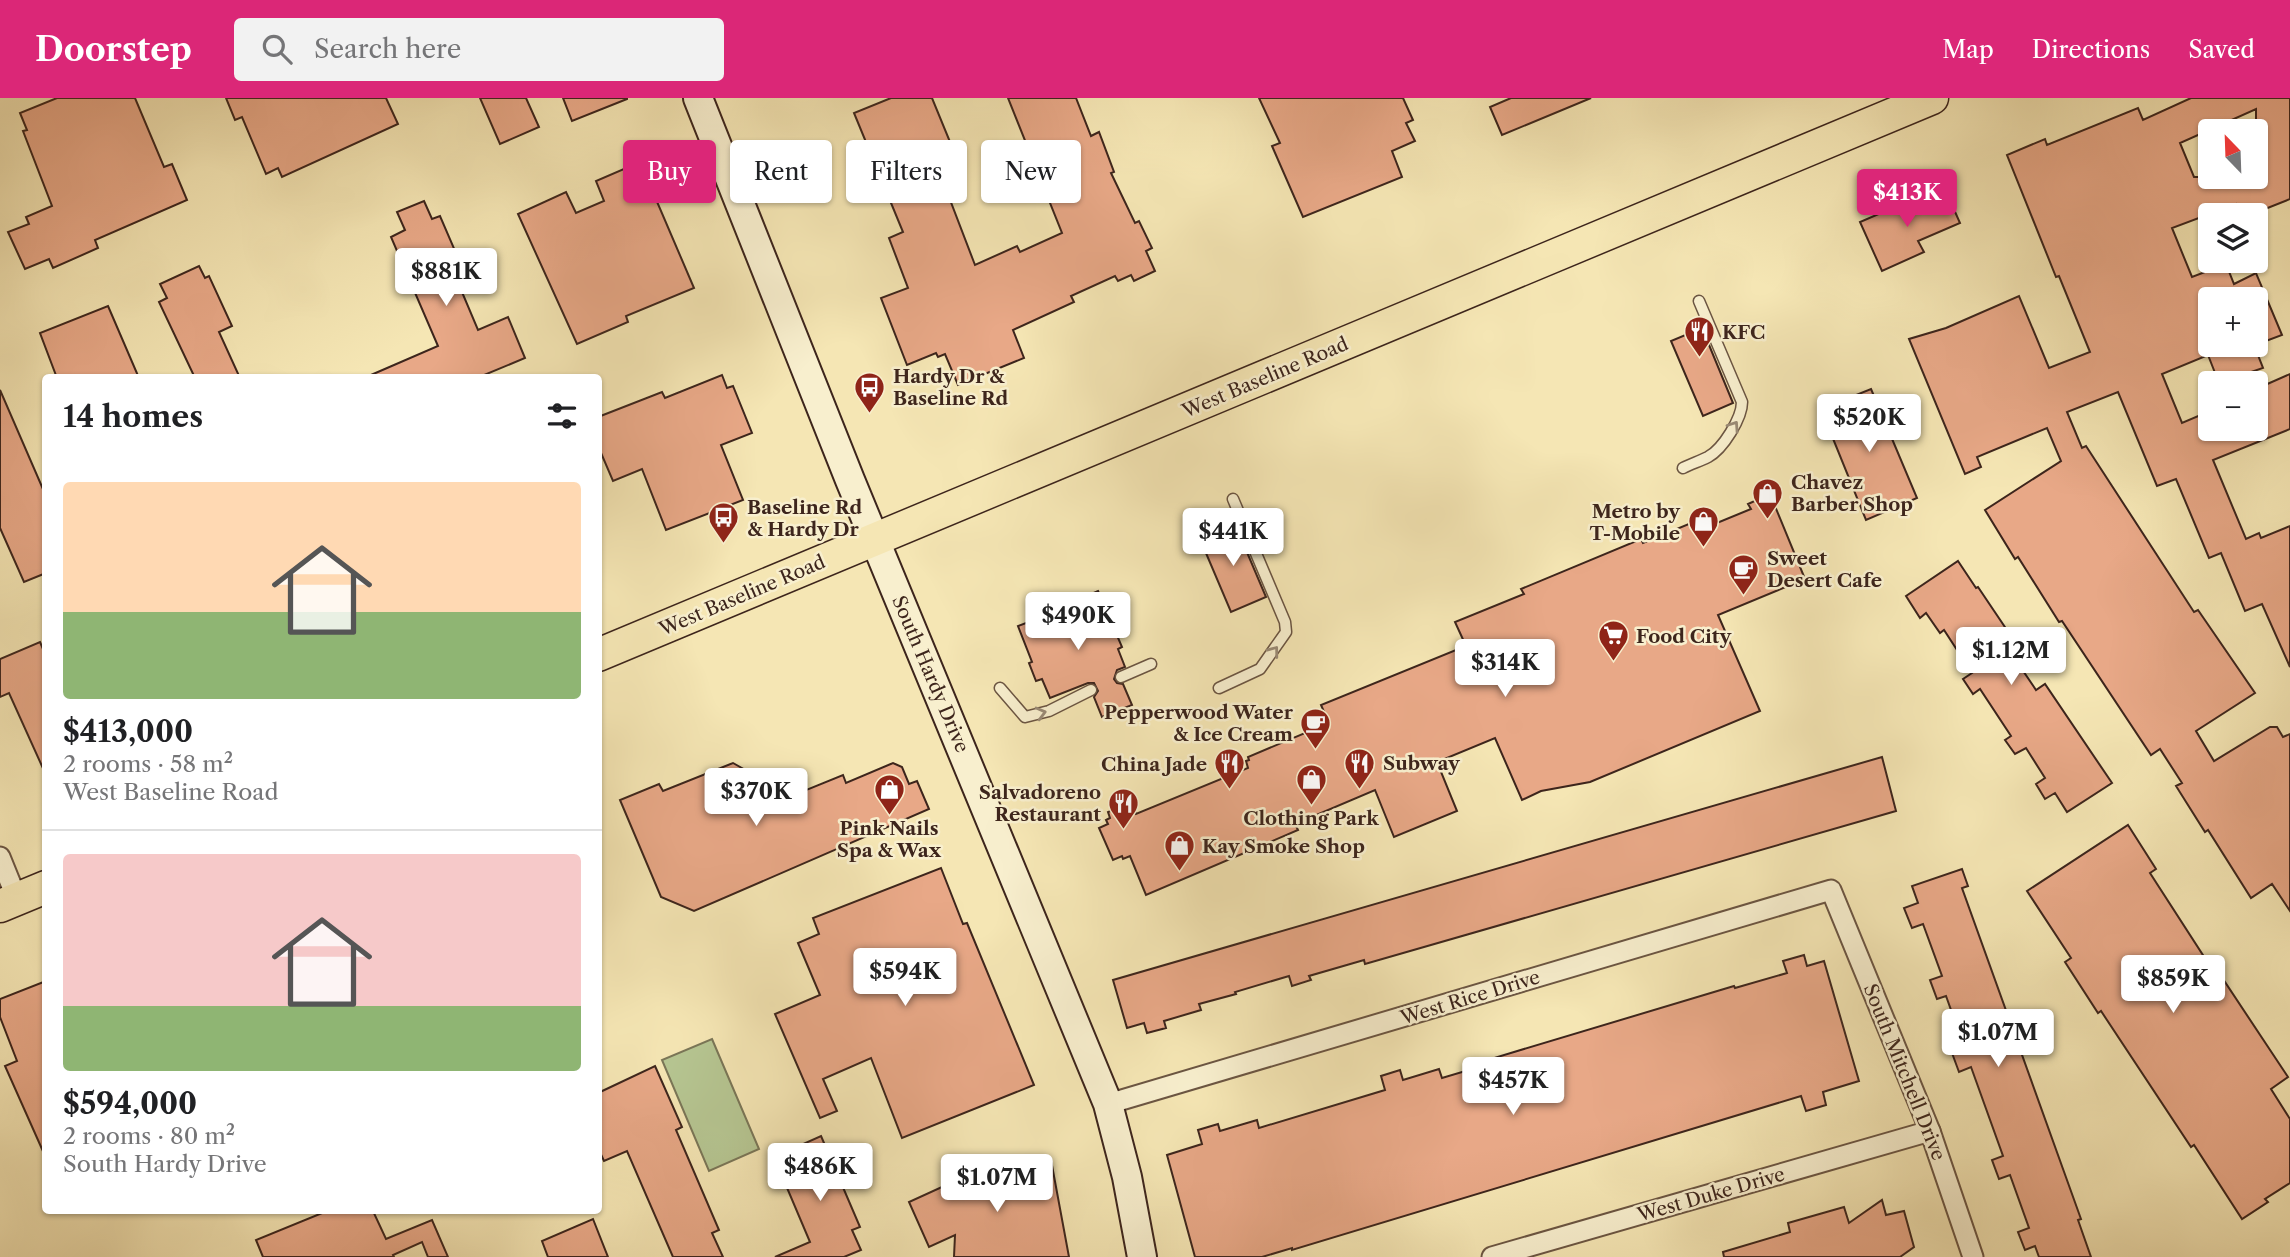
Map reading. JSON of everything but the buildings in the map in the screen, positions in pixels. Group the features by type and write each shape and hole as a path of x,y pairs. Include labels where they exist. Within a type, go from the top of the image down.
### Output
{"main road":[{"name":"West Baseline Road","path":"602,653 1932,98"}],"street":[{"name":"South Hardy Drive","path":"698,98 875,540 1108,1104 1127,1177 1142,1257"},
{"path":"0,858 21,897"},
{"name":"West Rice Drive","path":"1108,1104 1831,890"},
{"name":"South Mitchell Drive","path":"1831,890 1930,1131 1973,1257"},
{"name":"West Duke Drive","path":"1492,1257 1518,1253 1930,1131"}],"lane":[{"path":"1683,468 1709,457 1716,451 1742,412 1742,402 1699,301"},
{"path":"1219,688 1260,670 1286,632 1285,622 1233,499"},
{"path":"1121,677 1151,664"},
{"path":"1000,688 1025,717 1049,711 1091,690"}],"green space":[{"path":"712,1039 759,1149 709,1171 662,1060"}],"place":[{"name":"KFC","path":"1699,359"},
{"name":"Hardy Dr & Baseline Rd","path":"870,414"},
{"name":"Chavez Barber Shop","path":"1768,520"},
{"name":"Baseline Rd & Hardy Dr","path":"724,545"},
{"name":"Metro by T-Mobile","path":"1703,549"},
{"name":"Sweet Desert Cafe","path":"1744,596"},
{"name":"Food City","path":"1613,663"},
{"name":"Pepperwood Water & Ice Cream","path":"1316,750"},
{"name":"Subway","path":"1360,790"},
{"name":"China Jade","path":"1230,791"},
{"name":"Clothing Park","path":"1311,806"},
{"name":"Pink Nails Spa & Wax","path":"889,816"},
{"name":"Salvadoreno Restaurant","path":"1124,830"},
{"name":"Kay Smoke Shop","path":"1179,873"}]}
